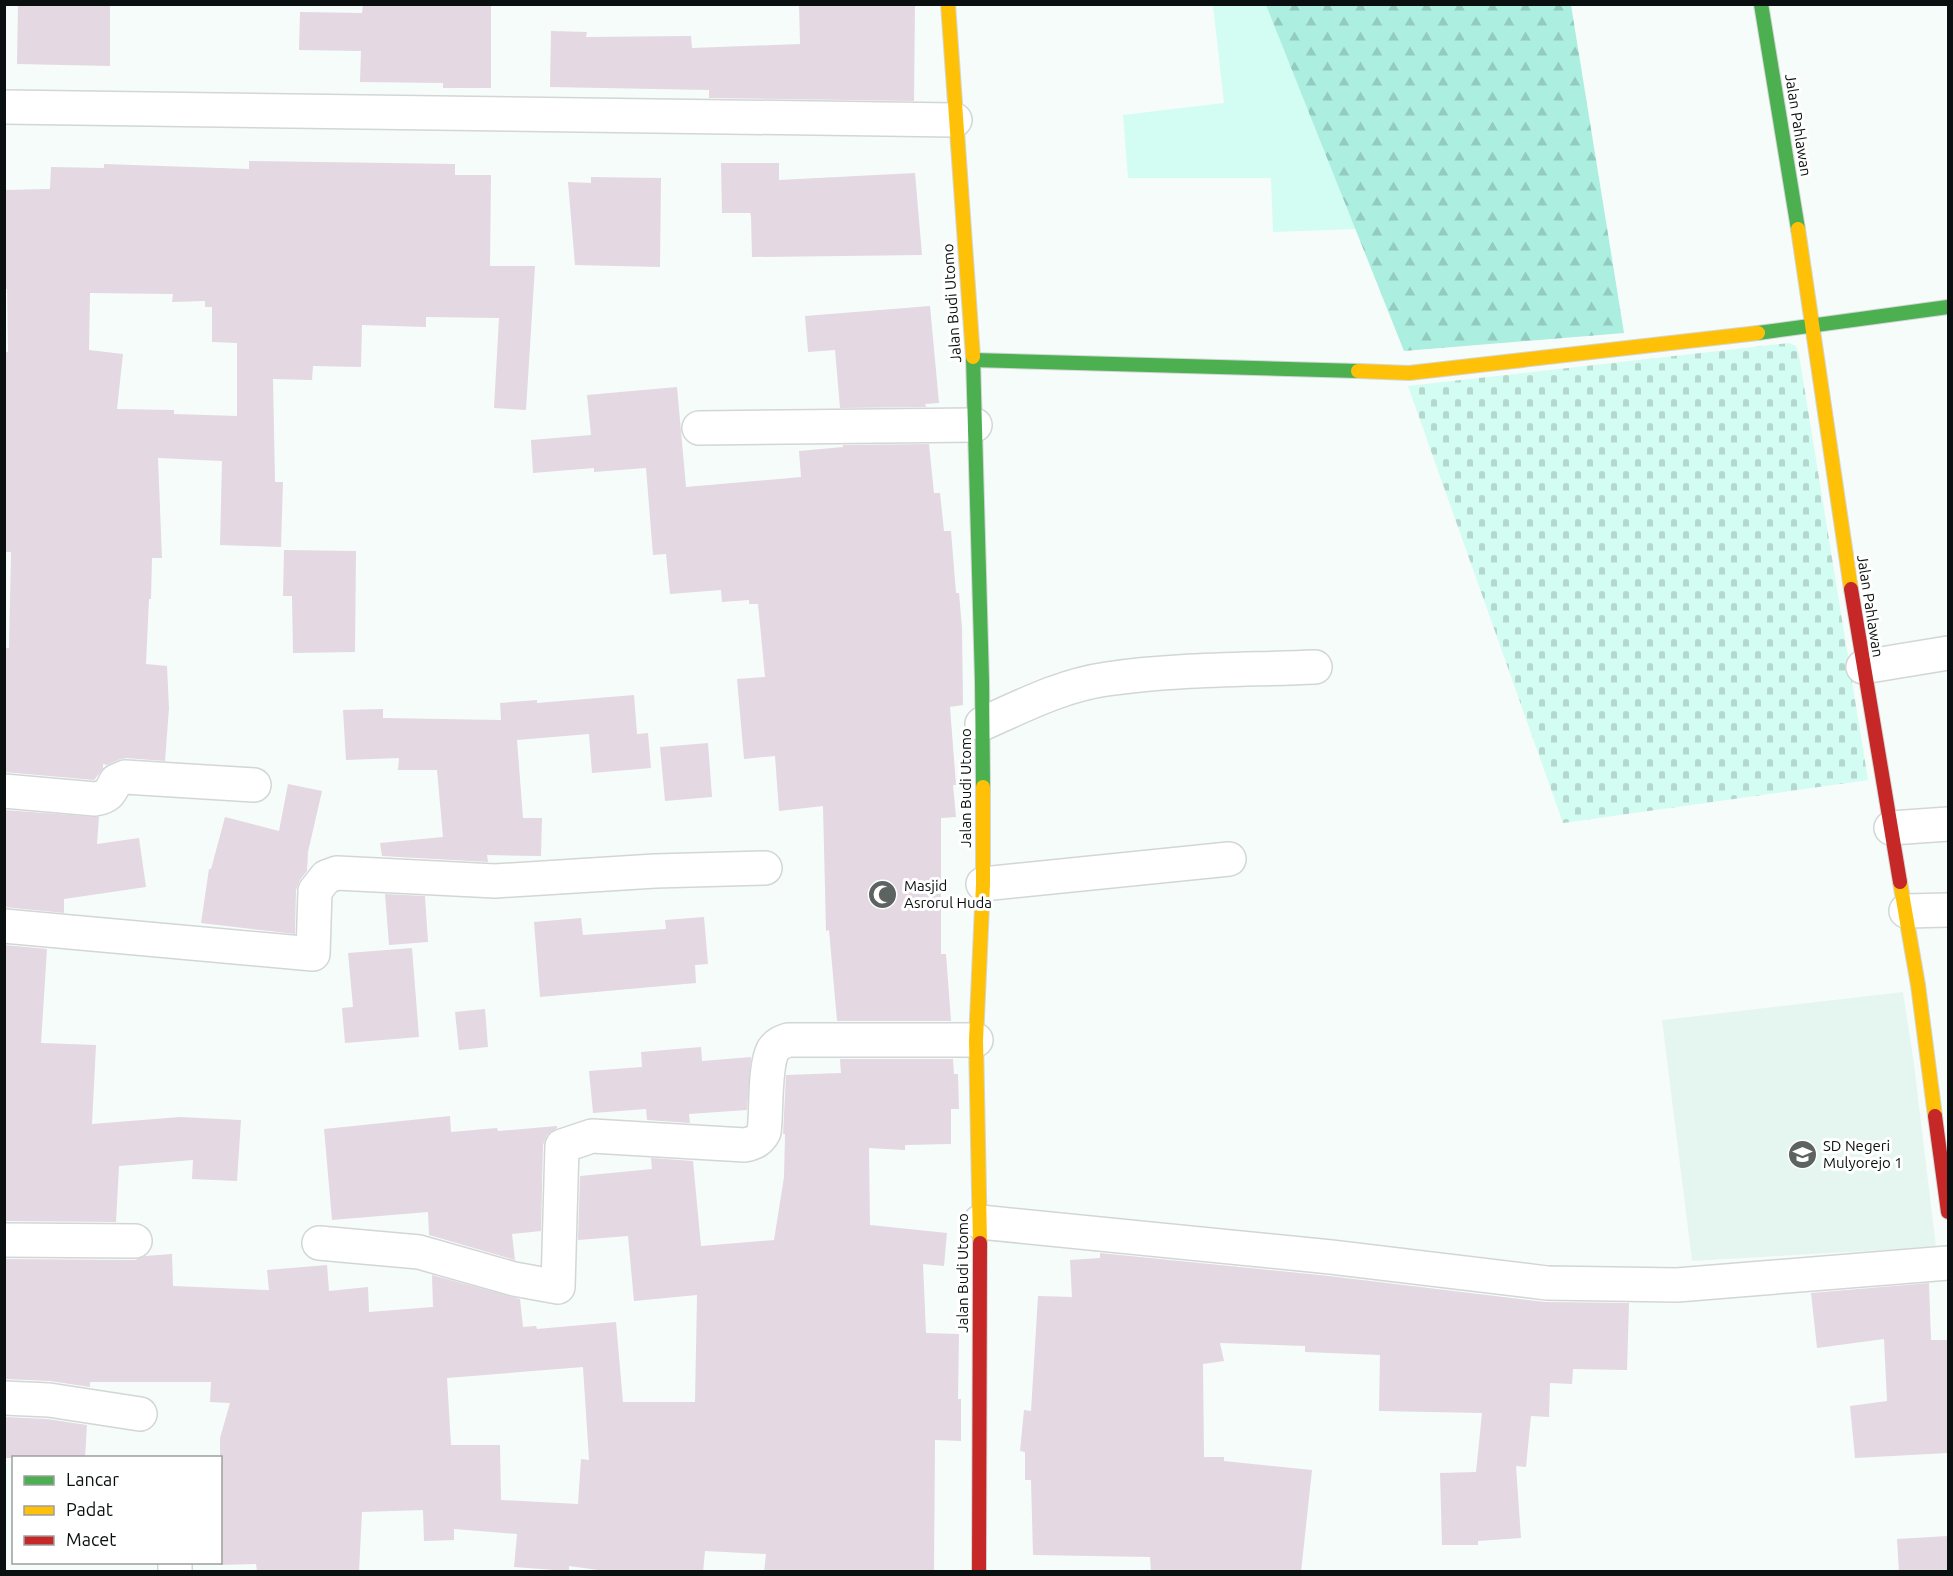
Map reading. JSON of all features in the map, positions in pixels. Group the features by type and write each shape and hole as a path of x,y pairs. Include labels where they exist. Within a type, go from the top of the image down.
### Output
{"street":[{"name":"Jalan Budi Utomo","path":"948,4 973,360 982,724 983,885 976,1040 980,1222 979,1572"},
{"name":"Jalan Pahlawan","path":"1761,4 1793,199 1863,667 1918,985 1948,1212"},
{"path":"4,107 955,120"},
{"path":"973,360 1409,373 1811,327 1948,307"},
{"path":"699,428 975,425"},
{"path":"1863,667 1948,653"},
{"path":"982,724 1042,697 1106,679 1315,667"},
{"path":"4,791 106,798 116,781 125,777 254,785"},
{"path":"1891,828 1948,824"},
{"path":"983,885 1229,859"},
{"path":"4,926 313,954 315,891 326,876 337,873 495,881 655,871 765,868"},
{"path":"1906,911 1948,910"},
{"path":"319,1243 419,1252 514,1279 558,1287 562,1146 592,1136 745,1145 754,1143 761,1138 764,1132 773,1051 780,1043 788,1040 976,1040"},
{"path":"980,1222 1331,1257 1547,1283 1677,1285 1948,1263"},
{"path":"4,1240 135,1242"},
{"path":"4,1398 49,1400 140,1414"}],"shaded area":[{"name":"SD Negeri Mulyorejo 1","path":"1903,992 1936,1247 1692,1261 1662,1020"}],"green space":[{"path":"1213,5 1266,5 1356,229 1273,232 1271,178 1128,178 1123,115 1224,103"},
{"path":"1266,5 1571,5 1624,333 1404,351"},
{"path":"1789,343 1796,346 1799,355 1868,780 1563,823 1408,386"}],"building":[{"path":"18,4 110,4 110,66 17,64"},
{"path":"363,4 491,4 491,88 443,88 443,83 360,82 361,51 299,50 300,12 362,13"},
{"path":"799,4 915,4 914,101 709,98 709,90 550,87 551,31 587,32 586,37 691,36 692,48 800,44"},
{"path":"249,161 455,164 455,175 491,175 490,266 535,266 526,410 494,408 499,318 426,317 426,327 362,325 361,367 313,366 312,380 273,379 275,482 283,482 281,547 220,545 222,461 158,458 162,558 152,558 146,664 167,666 169,708 165,761 126,758 107,765 103,764 103,769 94,780 4,772 4,648 9,648 11,552 4,552 4,352 8,352 7,289 4,289 4,190 50,189 51,167 104,168 104,164 249,169","holes":["90,293 173,294 172,302 205,301 205,307 212,307 212,342 237,343 237,416 174,414 174,410 117,409 123,354 89,350"]},
{"path":"721,163 779,163 779,180 915,173 922,255 752,257 750,213 722,213"},
{"path":"591,177 661,178 660,267 575,265 568,182 591,183"},
{"path":"930,306 939,403 925,404 926,407 840,408 835,350 808,352 805,316"},
{"path":"677,387 686,487 801,477 799,451 843,447 843,445 929,444 934,493 940,493 944,531 951,531 956,593 959,593 962,628 963,705 950,707 956,817 941,818 941,954 946,954 951,1021 837,1021 829,930 826,931 823,806 779,811 775,756 744,759 737,679 765,677 758,604 749,604 749,600 722,602 721,590 670,594 666,554 653,555 646,468 594,472 594,468 533,473 531,440 591,435 587,395"},
{"path":"284,550 356,551 355,652 293,653 292,596 283,596"},
{"path":"634,695 637,734 648,733 651,768 592,773 589,734 517,740 523,818 542,818 541,856 487,855 488,862 382,856 380,843 443,837 437,770 398,770 399,758 346,760 343,710 383,709 383,718 501,720 500,703 537,700 537,703"},
{"path":"708,743 712,797 665,801 660,747"},
{"path":"288,784 322,791 308,852 307,871 296,890 295,934 201,923 209,869 211,869 225,817 279,831"},
{"path":"4,810 99,817 97,844 139,838 146,887 64,899 64,913 4,907"},
{"path":"385,894 425,896 428,942 389,945"},
{"path":"704,917 708,964 695,965 696,983 540,997 534,922 581,918 583,935 666,929 665,920"},
{"path":"4,945 47,949 41,1043 96,1045 92,1124 180,1117 241,1120 237,1181 192,1179 193,1160 119,1166 116,1222 4,1221"},
{"path":"412,948 419,1037 345,1043 342,1008 353,1007 348,953"},
{"path":"485,1009 488,1047 459,1050 455,1012"},
{"path":"701,1047 702,1061 751,1057 747,1110 689,1114 690,1123 647,1120 646,1109 593,1113 589,1071 642,1067 641,1052"},
{"path":"840,1059 953,1059 954,1074 958,1074 959,1109 951,1109 951,1144 905,1145 905,1150 869,1148 870,1225 947,1233 944,1266 923,1264 926,1333 959,1334 958,1399 961,1399 961,1441 935,1440 934,1572 764,1572 766,1554 705,1551 703,1572 613,1572 569,1566 569,1571 514,1567 517,1534 454,1529 454,1540 424,1541 423,1510 362,1512 359,1572 257,1571 256,1564 220,1565 222,1564 222,1456 220,1456 220,1438 230,1403 210,1402 211,1382 90,1382 90,1387 50,1381 4,1379 4,1259 135,1260 145,1256 172,1254 173,1286 269,1290 267,1270 327,1265 329,1291 368,1287 369,1312 433,1307 432,1275 520,1299 523,1327 536,1326 537,1329 616,1322 623,1402 695,1402 697,1295 634,1301 628,1236 578,1240 580,1176 652,1169 651,1158 693,1161 701,1246 774,1240 784,1177 785,1134 783,1134 786,1075 841,1073","holes":["583,1367 589,1460 581,1459 578,1504 501,1500 500,1445 451,1445 447,1378"]},
{"path":"450,1116 451,1132 557,1126 547,1135 543,1145 541,1231 512,1234 515,1260 429,1235 428,1212 332,1220 324,1129"},
{"path":"1100,1253 1329,1276 1545,1302 1629,1303 1627,1370 1573,1369 1572,1384 1550,1383 1549,1417 1531,1416 1526,1467 1516,1466 1521,1538 1478,1541 1478,1545 1442,1545 1440,1473 1476,1472 1482,1413 1379,1411 1380,1355 1305,1352 1305,1346 1220,1343 1224,1361 1203,1364 1204,1457 1224,1457 1224,1461 1312,1470 1301,1572 1151,1572 1150,1557 1033,1555 1031,1480 1025,1480 1025,1452 1020,1451 1024,1410 1031,1411 1038,1296 1072,1297 1070,1260 1100,1258"},
{"path":"1929,1283 1931,1340 1948,1340 1948,1453 1855,1458 1850,1406 1887,1401 1884,1339 1817,1348 1811,1293"},
{"path":"4,1417 47,1419 87,1425 85,1456 12,1456 12,1458 4,1458"},
{"path":"1948,1536 1948,1572 1899,1572 1897,1539"}],"traffic: fast":[{"path":"1761,4 1798,229"},
{"path":"1758,333 1948,307"},
{"path":"973,357 983,787"},
{"path":"973,360 1358,371"}],"traffic: slow":[{"path":"948,4 973,357"},
{"path":"1798,229 1851,589"},
{"path":"1358,371 1409,373 1758,333"},
{"path":"980,1243 976,1040 983,884 983,787"},
{"path":"1900,882 1918,985 1935,1116"}],"traffic: jam":[{"path":"1851,589 1900,882"},
{"path":"1935,1116 1948,1212"},
{"path":"979,1572 980,1243"}],"place":[{"name":"Masjid Asrorul Huda","path":"883,895"},
{"name":"SD Negeri Mulyorejo 1","path":"1802,1155"}]}
